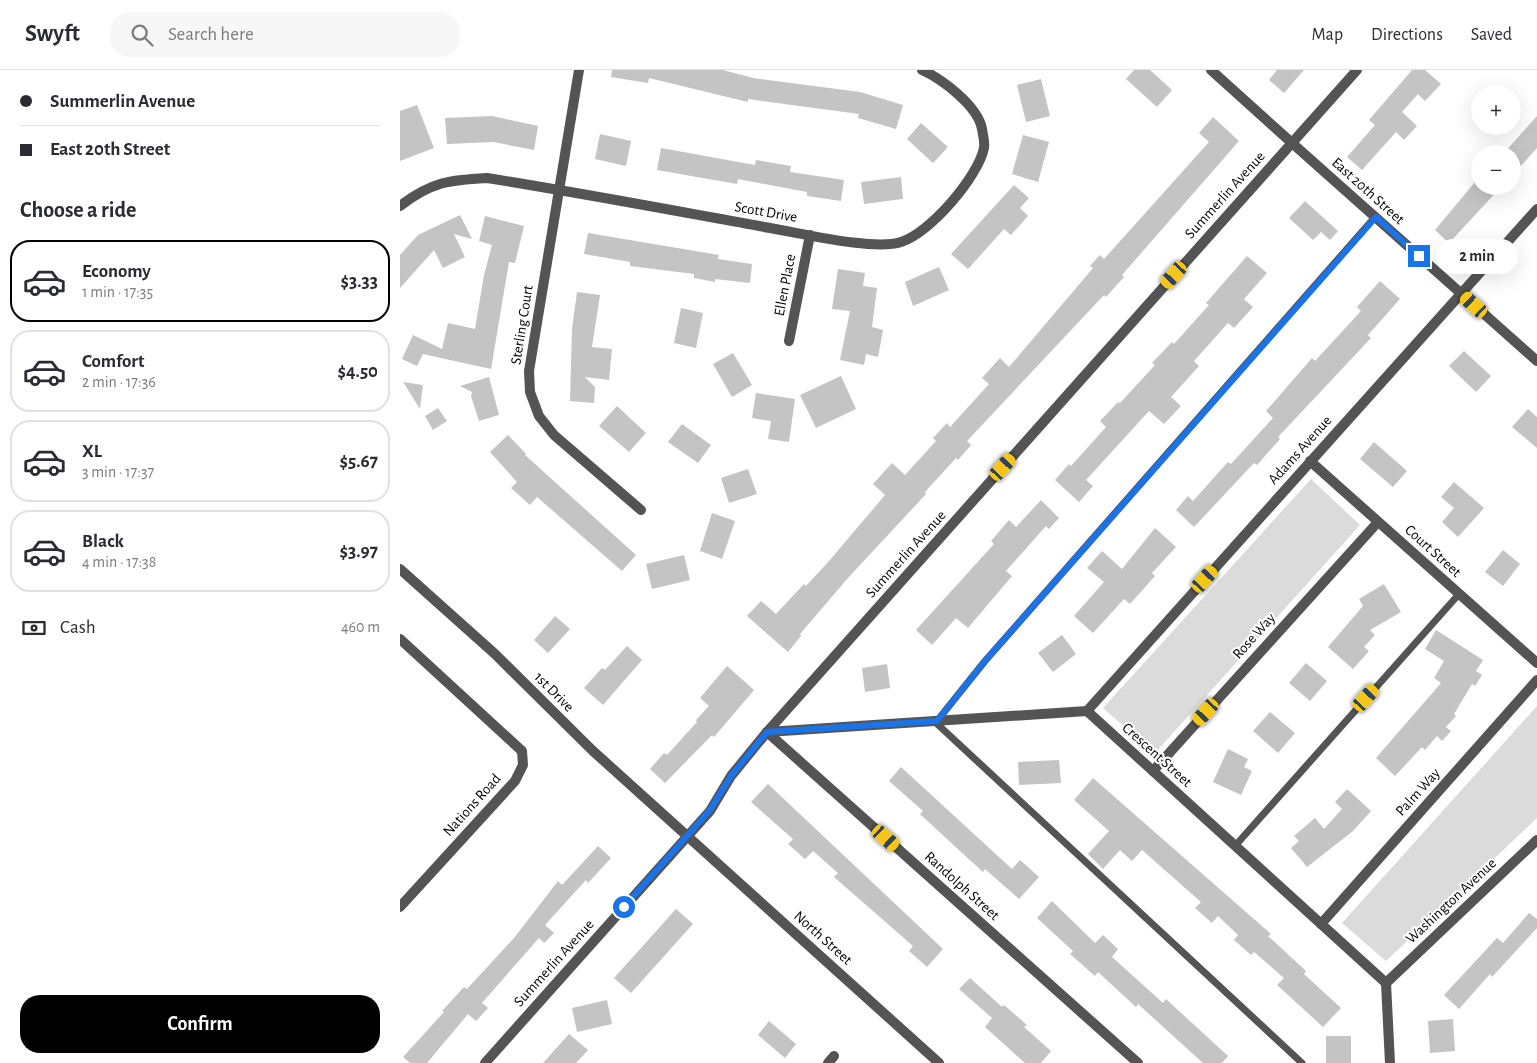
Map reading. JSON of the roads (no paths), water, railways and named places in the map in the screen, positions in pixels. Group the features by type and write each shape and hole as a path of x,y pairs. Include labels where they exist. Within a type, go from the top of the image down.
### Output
{"street":[{"name":"Sterling Court","path":"579,70 529,371 530,392 539,416 554,435 641,510"},
{"name":"Scott Drive","path":"400,206 416,194 450,180 487,178 810,235 878,245 901,243 921,233 960,191 976,168 984,147 981,122 960,96 935,76 922,70"},
{"name":"East 20th Street","path":"1211,70 1537,360"},
{"name":"Summerlin Avenue","path":"485,1063 710,810 731,776 767,732 1357,70"},
{"name":"Adams Avenue","path":"1087,711 1537,209"},
{"name":"Ellen Place","path":"789,341 810,235"},
{"name":"Court Street","path":"1310,461 1537,663"},
{"name":"Rose Way","path":"1153,771 1378,522"},
{"name":"1st Drive","path":"400,569 495,654 593,752 687,836"},
{"name":"Nations Road","path":"400,639 522,751 523,765 515,781 400,906"},
{"name":"Palm Way","path":"1321,924 1537,680"},
{"path":"767,732 1087,711"},
{"name":"Crescent Street","path":"1087,711 1386,983"},
{"name":"Randolph Street","path":"767,732 1138,1063"},
{"name":"North Street","path":"687,836 939,1063"},
{"name":"Washington Avenue","path":"1386,983 1537,840"},
{"path":"1386,983 1390,1063"}],"lane":[{"path":"1302,1063 936,721 985,661 1376,217"},
{"path":"1235,846 1459,594"}]}
